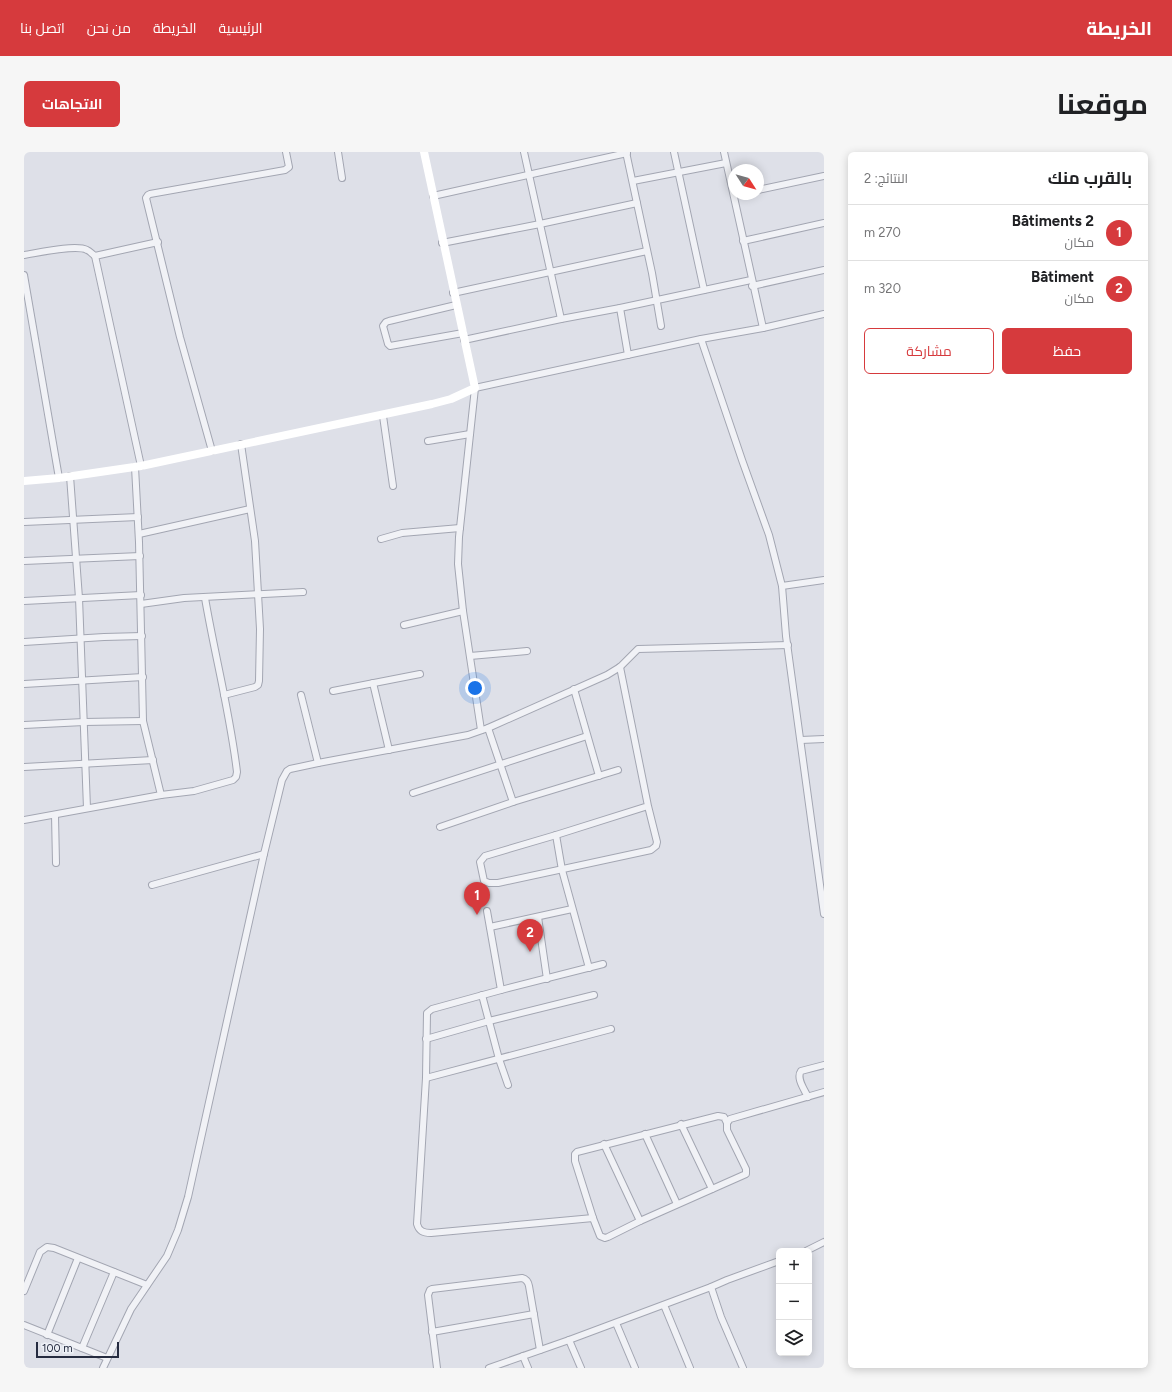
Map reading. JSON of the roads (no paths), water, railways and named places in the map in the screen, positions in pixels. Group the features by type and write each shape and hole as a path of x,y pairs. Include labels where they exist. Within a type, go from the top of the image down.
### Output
{"street":[{"path":"212,451 180,337 158,242 146,198 148,195 286,170 289,167 286,152"},
{"path":"338,152 342,178"},
{"path":"424,152 442,243 475,388 460,528 458,564 463,612 481,730"},
{"path":"524,152 561,319"},
{"path":"432,196 627,152 661,326"},
{"path":"674,152 704,290"},
{"path":"724,152 728,169"},
{"path":"633,182 726,163"},
{"path":"764,189 824,176"},
{"path":"737,200 743,241 763,328"},
{"path":"442,243 637,203"},
{"path":"743,241 824,223"},
{"path":"95,256 158,242"},
{"path":"24,255 59,249 82,248 87,249 95,256 138,466 143,721 161,795"},
{"path":"453,292 551,270 647,251"},
{"path":"456,304 386,322 383,326 388,344 390,346 464,337 657,301 704,290 824,270"},
{"path":"24,275 59,478"},
{"path":"620,308 628,355"},
{"path":"24,481 59,478 138,466 383,416 443,402 475,388 824,314"},
{"path":"702,339 742,460 770,534 782,586 788,646 824,914"},
{"path":"383,416 393,486"},
{"path":"428,441 470,434"},
{"path":"224,695 258,685 260,629 255,541 241,444"},
{"path":"70,476 79,598 88,808"},
{"path":"139,534 250,509"},
{"path":"24,522 138,516"},
{"path":"381,539 402,533 460,528"},
{"path":"24,561 140,556"},
{"path":"782,586 824,580"},
{"path":"141,604 184,598 303,592"},
{"path":"24,601 141,596"},
{"path":"24,820 161,795 194,791 233,780 236,777 238,772 205,598"},
{"path":"404,626 463,612"},
{"path":"24,642 142,636"},
{"path":"103,1368 132,1309 167,1256 174,1242 188,1198 264,854 284,775 290,769 468,735 488,728 607,675 620,666 638,649 788,646"},
{"path":"470,656 527,651"},
{"path":"620,666 648,806 657,842 656,846 654,848 562,870 498,883 489,883 484,880 480,862 485,856 648,806"},
{"path":"333,691 420,674"},
{"path":"24,684 143,678"},
{"path":"373,683 389,750"},
{"path":"574,690 599,776"},
{"path":"301,695 318,763"},
{"path":"24,725 143,721"},
{"path":"488,728 513,802"},
{"path":"413,793 587,736"},
{"path":"801,740 824,739"},
{"path":"24,767 153,760"},
{"path":"440,827 513,802 618,770"},
{"path":"55,815 56,863"},
{"path":"556,835 562,870 589,968"},
{"path":"152,885 264,854"},
{"path":"490,928 572,909"},
{"path":"487,911 500,990"},
{"path":"538,917 547,979"},
{"path":"593,1218 431,1233 421,1231 418,1228 426,1078 427,1013 429,1011 500,990 604,964"},
{"path":"426,1039 594,994"},
{"path":"482,995 499,1059 508,1085"},
{"path":"426,1078 611,1029"},
{"path":"808,1097 799,1078 799,1074 801,1071 824,1065"},
{"path":"727,1123 730,1119 824,1092"},
{"path":"720,1115 724,1117 727,1123 727,1130 747,1172 743,1176 677,1204 605,1238 600,1236 593,1218 575,1161 575,1154 577,1152 681,1124 720,1115"},
{"path":"681,1124 712,1189"},
{"path":"645,1134 677,1204"},
{"path":"604,1144 640,1221"},
{"path":"812,1248 824,1242"},
{"path":"24,1291 40,1252 47,1247 54,1248 147,1285"},
{"path":"47,1335 78,1258"},
{"path":"489,1368 616,1323 776,1262"},
{"path":"24,1271 31,1274"},
{"path":"82,1348 114,1272"},
{"path":"437,1368 428,1295 432,1289 522,1278 526,1279 529,1282 540,1350"},
{"path":"711,1287 721,1317 743,1368"},
{"path":"664,1305 690,1368"},
{"path":"432,1332 534,1314"},
{"path":"616,1323 635,1368"},
{"path":"24,1326 107,1358"},
{"path":"569,1340 581,1368"},
{"path":"523,1356 528,1368"}],"place":[{"name":"2 Bâtiments","path":"477,915"},
{"name":"Bâtiment","path":"530,952"}]}
